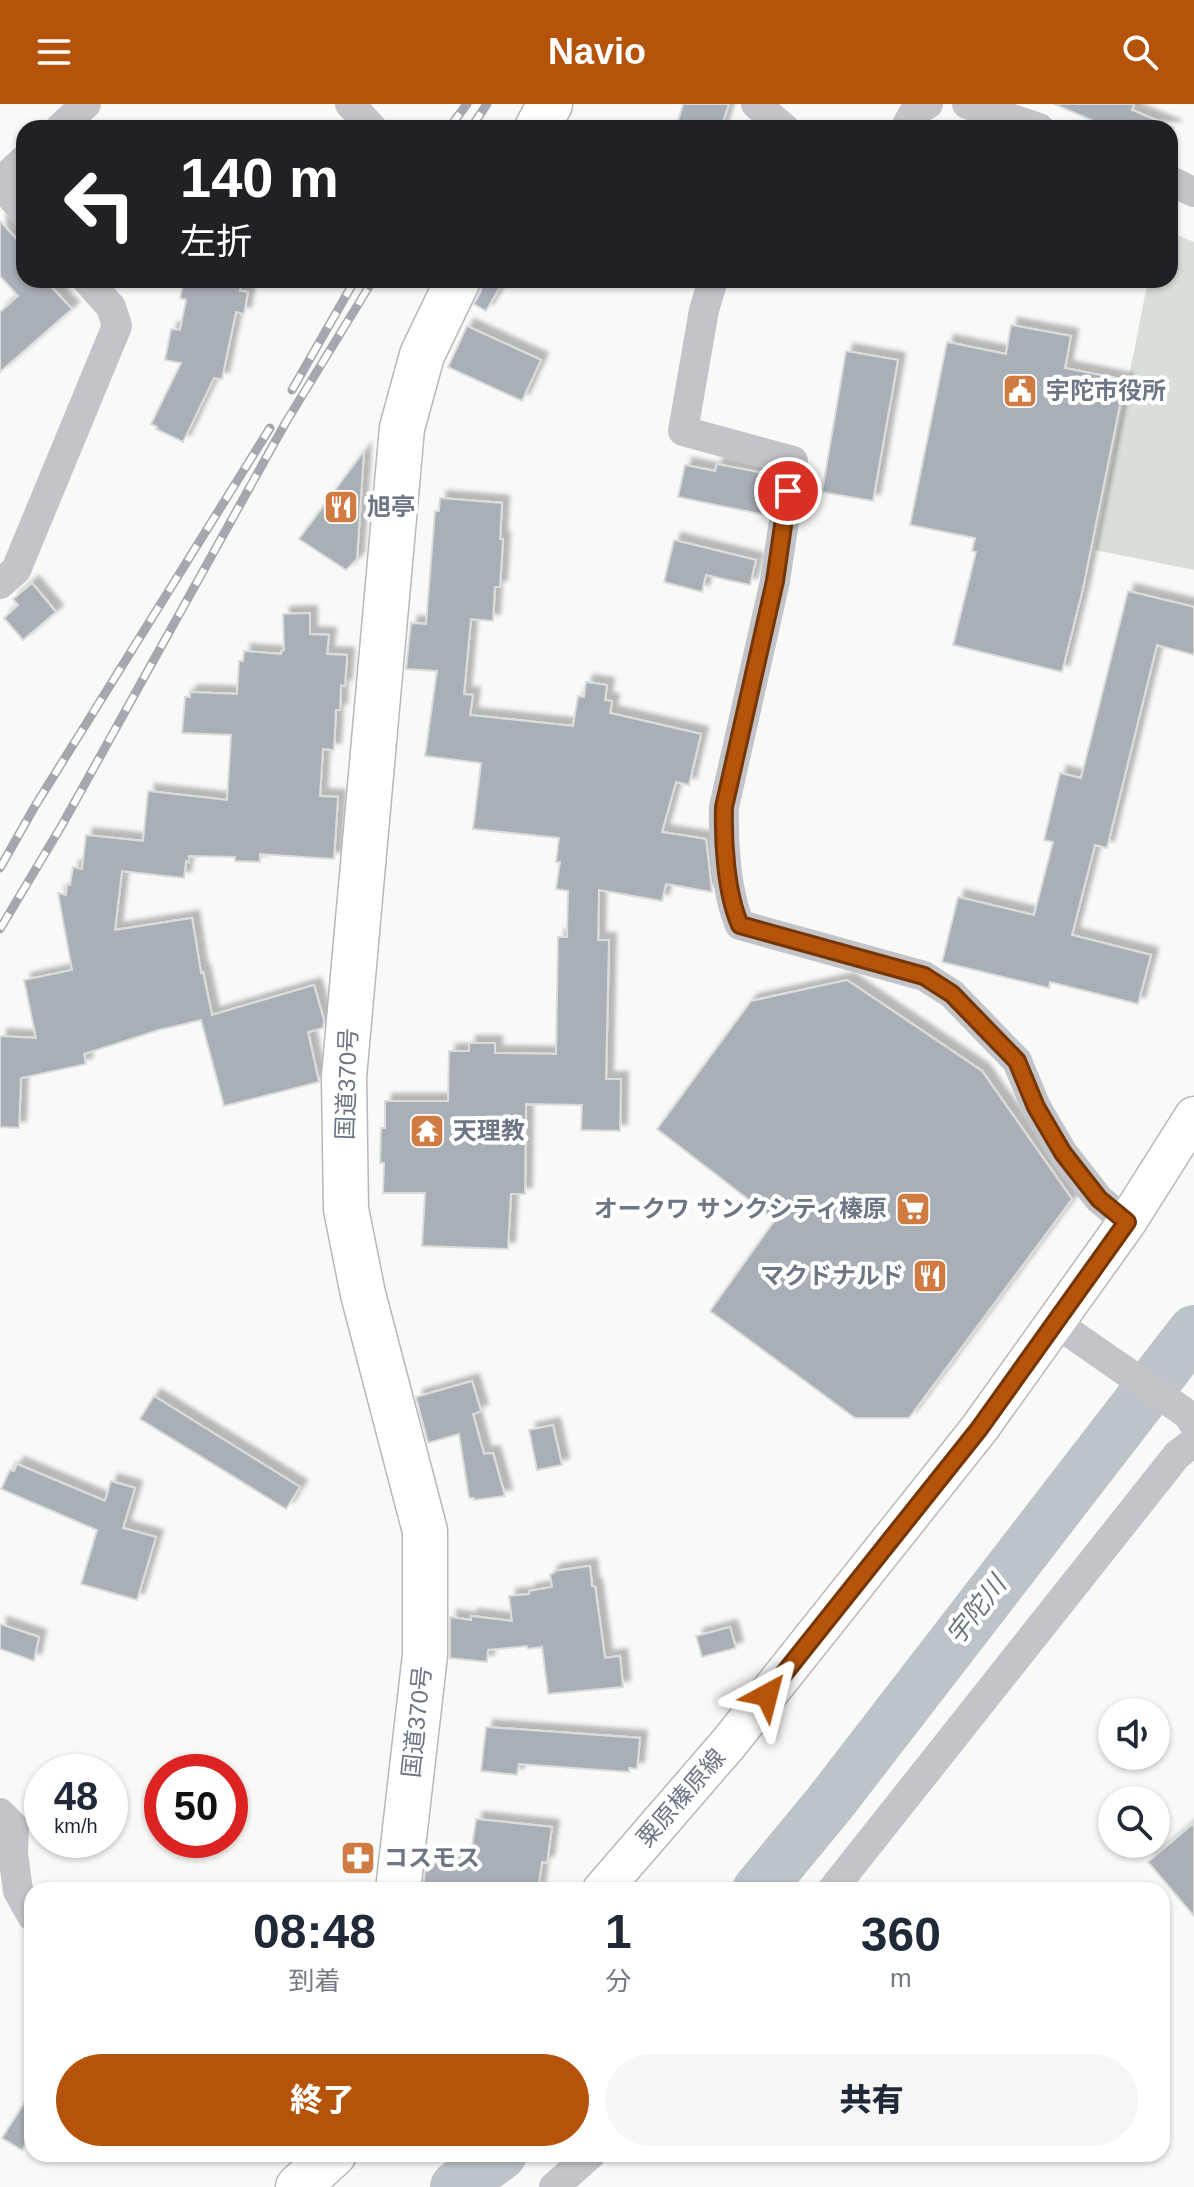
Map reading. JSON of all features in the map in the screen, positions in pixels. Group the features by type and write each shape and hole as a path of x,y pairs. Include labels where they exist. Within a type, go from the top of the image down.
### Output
{"highway":[{"name":"国道370号","path":"399,1882 425,1655 425,1531 363,1294 346,1209 344,1077 402,428 422,355 454,288"},
{"path":"280,2187 297,2162"},
{"path":"298,2187 325,2162"}],"main road":[{"name":"粟原榛原線","path":"609,1882 758,1707 979,1429 1127,1222 1192,1125"}],"street":[{"path":"69,120 86,104"},
{"path":"350,104 365,120"},
{"path":"910,120 914,112 928,104"},
{"path":"967,104 1015,120"},
{"path":"16,168 0,183 16,202"},
{"path":"0,584 16,570 117,326 111,307 94,288"},
{"path":"711,288 683,431 793,461 775,581 724,807 733,909 740,925 924,976 952,994 1017,1061 1036,1107 1063,1153 1099,1199 1127,1222"},
{"path":"838,1882 1177,1455 1192,1427 1056,1323"},
{"path":"0,1813 14,1827 13,1853 18,1891 24,1902"},
{"path":"554,2187 582,2162"}],"shaded area":[{"path":"1178,235 1194,242 1194,570 1095,550 1146,288 1178,288"}],"building":[{"path":"683,104 729,104 724,120 678,120"},
{"path":"1054,104 1134,104 1132,110 1156,120 1091,120"},
{"path":"0,221 16,238 16,288 52,288 72,309 0,372 0,312 18,296 0,276"},
{"path":"182,288 241,288 240,291 248,292 244,314 236,312 222,379 214,378 183,442 151,424 181,363 165,360 171,329 180,330 186,300 180,298"},
{"path":"482,288 499,288 486,311 474,304"},
{"path":"1011,325 1071,336 1065,368 1125,380 1083,588 1062,672 953,645 976,552 972,551 975,538 910,525 947,342 1006,354"},
{"path":"467,326 541,360 522,401 448,367"},
{"path":"846,351 898,360 873,501 822,492"},
{"name":"旭亭","path":"364,451 357,559 346,570 299,539"},
{"path":"717,464 773,475 765,515 678,497 685,465 715,471"},
{"path":"440,498 502,503 500,587 495,587 493,621 471,619 464,694 473,695 470,715 573,726 578,696 584,697 586,682 607,685 605,700 612,701 610,713 701,734 689,785 676,782 662,832 706,839 712,892 666,884 662,901 599,890 598,940 609,940 606,1079 621,1079 620,1131 581,1130 582,1105 526,1104 525,1194 511,1194 508,1249 422,1246 425,1193 383,1193 384,1163 380,1163 385,1101 448,1101 449,1051 469,1051 469,1043 495,1043 495,1053 556,1054 558,937 567,937 568,891 556,889 560,862 556,862 559,838 473,829 481,763 425,756 437,671 406,669 411,623 426,624 435,511 439,511"},
{"path":"674,540 756,560 750,585 706,575 702,592 664,582"},
{"path":"32,583 56,612 23,640 4,618 18,605 13,599"},
{"path":"1128,591 1194,607 1194,655 1157,645 1107,848 1095,845 1072,935 1151,955 1138,1004 1050,982 1049,988 942,962 958,897 1034,915 1053,842 1044,840 1060,773 1081,778"},
{"path":"310,613 310,634 329,635 327,654 347,655 345,686 341,685 340,710 336,710 334,750 323,749 320,796 338,797 334,859 260,854 260,862 235,861 235,857 189,856 184,878 122,871 115,930 192,918 212,1015 314,985 324,1020 323,1028 308,1032 319,1082 224,1106 201,1020 84,1054 86,1064 21,1078 19,1128 0,1127 0,1036 36,1038 24,980 72,970 58,893 66,895 73,867 82,869 86,835 143,841 148,791 227,800 231,735 182,733 185,697 190,697 190,692 237,694 239,661 243,661 244,651 281,654 284,650 283,614"},
{"name":"オークワ サンクシティ榛原","path":"847,980 982,1071 1072,1199 909,1418 855,1418 710,1311 775,1220 657,1129 751,1001"},
{"path":"472,1381 481,1411 473,1414 484,1454 493,1453 505,1496 469,1498 459,1434 428,1443 416,1397"},
{"path":"154,1396 300,1487 286,1509 140,1419"},
{"path":"553,1425 562,1465 537,1470 529,1430"},
{"path":"17,1464 105,1501 111,1481 135,1488 123,1528 156,1537 137,1600 81,1584 97,1530 1,1489 10,1470 14,1471"},
{"path":"590,1566 605,1658 620,1656 623,1687 548,1694 542,1647 488,1650 487,1662 450,1658 450,1617 512,1621 509,1596 552,1587 550,1574 554,1571"},
{"path":"0,1624 39,1637 34,1661 0,1649"},
{"path":"730,1627 736,1648 702,1657 696,1636"},
{"path":"486,1727 640,1738 637,1769 629,1768 629,1772 519,1764 517,1775 481,1771"},
{"path":"476,1819 552,1827 547,1863 542,1862 539,1882 424,1882 426,1862 466,1867 468,1853 471,1854"},
{"path":"1194,1823 1194,1916 1170,1888 1170,1882 1165,1882 1148,1862 1153,1858 1170,1858 1170,1843"},
{"path":"24,2104 22,2150 2,2138"}],"waterway":[{"name":"宇陀川","path":"765,1882 829,1804 1194,1331"},
{"name":"宇陀川","path":"456,2187 490,2162"}],"railway":[{"path":"455,120 467,104"},
{"path":"476,120 487,104"},
{"path":"292,390 350,288"},
{"path":"0,929 62,825 286,422 368,288"},
{"path":"0,868 35,806 270,428"}],"place":[{"name":"宇陀市役所","path":"1020,391"},
{"name":"旭亭","path":"341,507"},
{"name":"天理教","path":"427,1131"},
{"name":"オークワ サンクシティ榛原","path":"913,1209"},
{"name":"マクドナルド","path":"930,1276"},
{"name":"コスモス","path":"358,1858"}],"route":[{"path":"767,1695 979,1429 1127,1222 1099,1199 1063,1153 1036,1107 1017,1061 952,994 924,976 740,925 733,909 724,807 775,581 788,491"}]}
